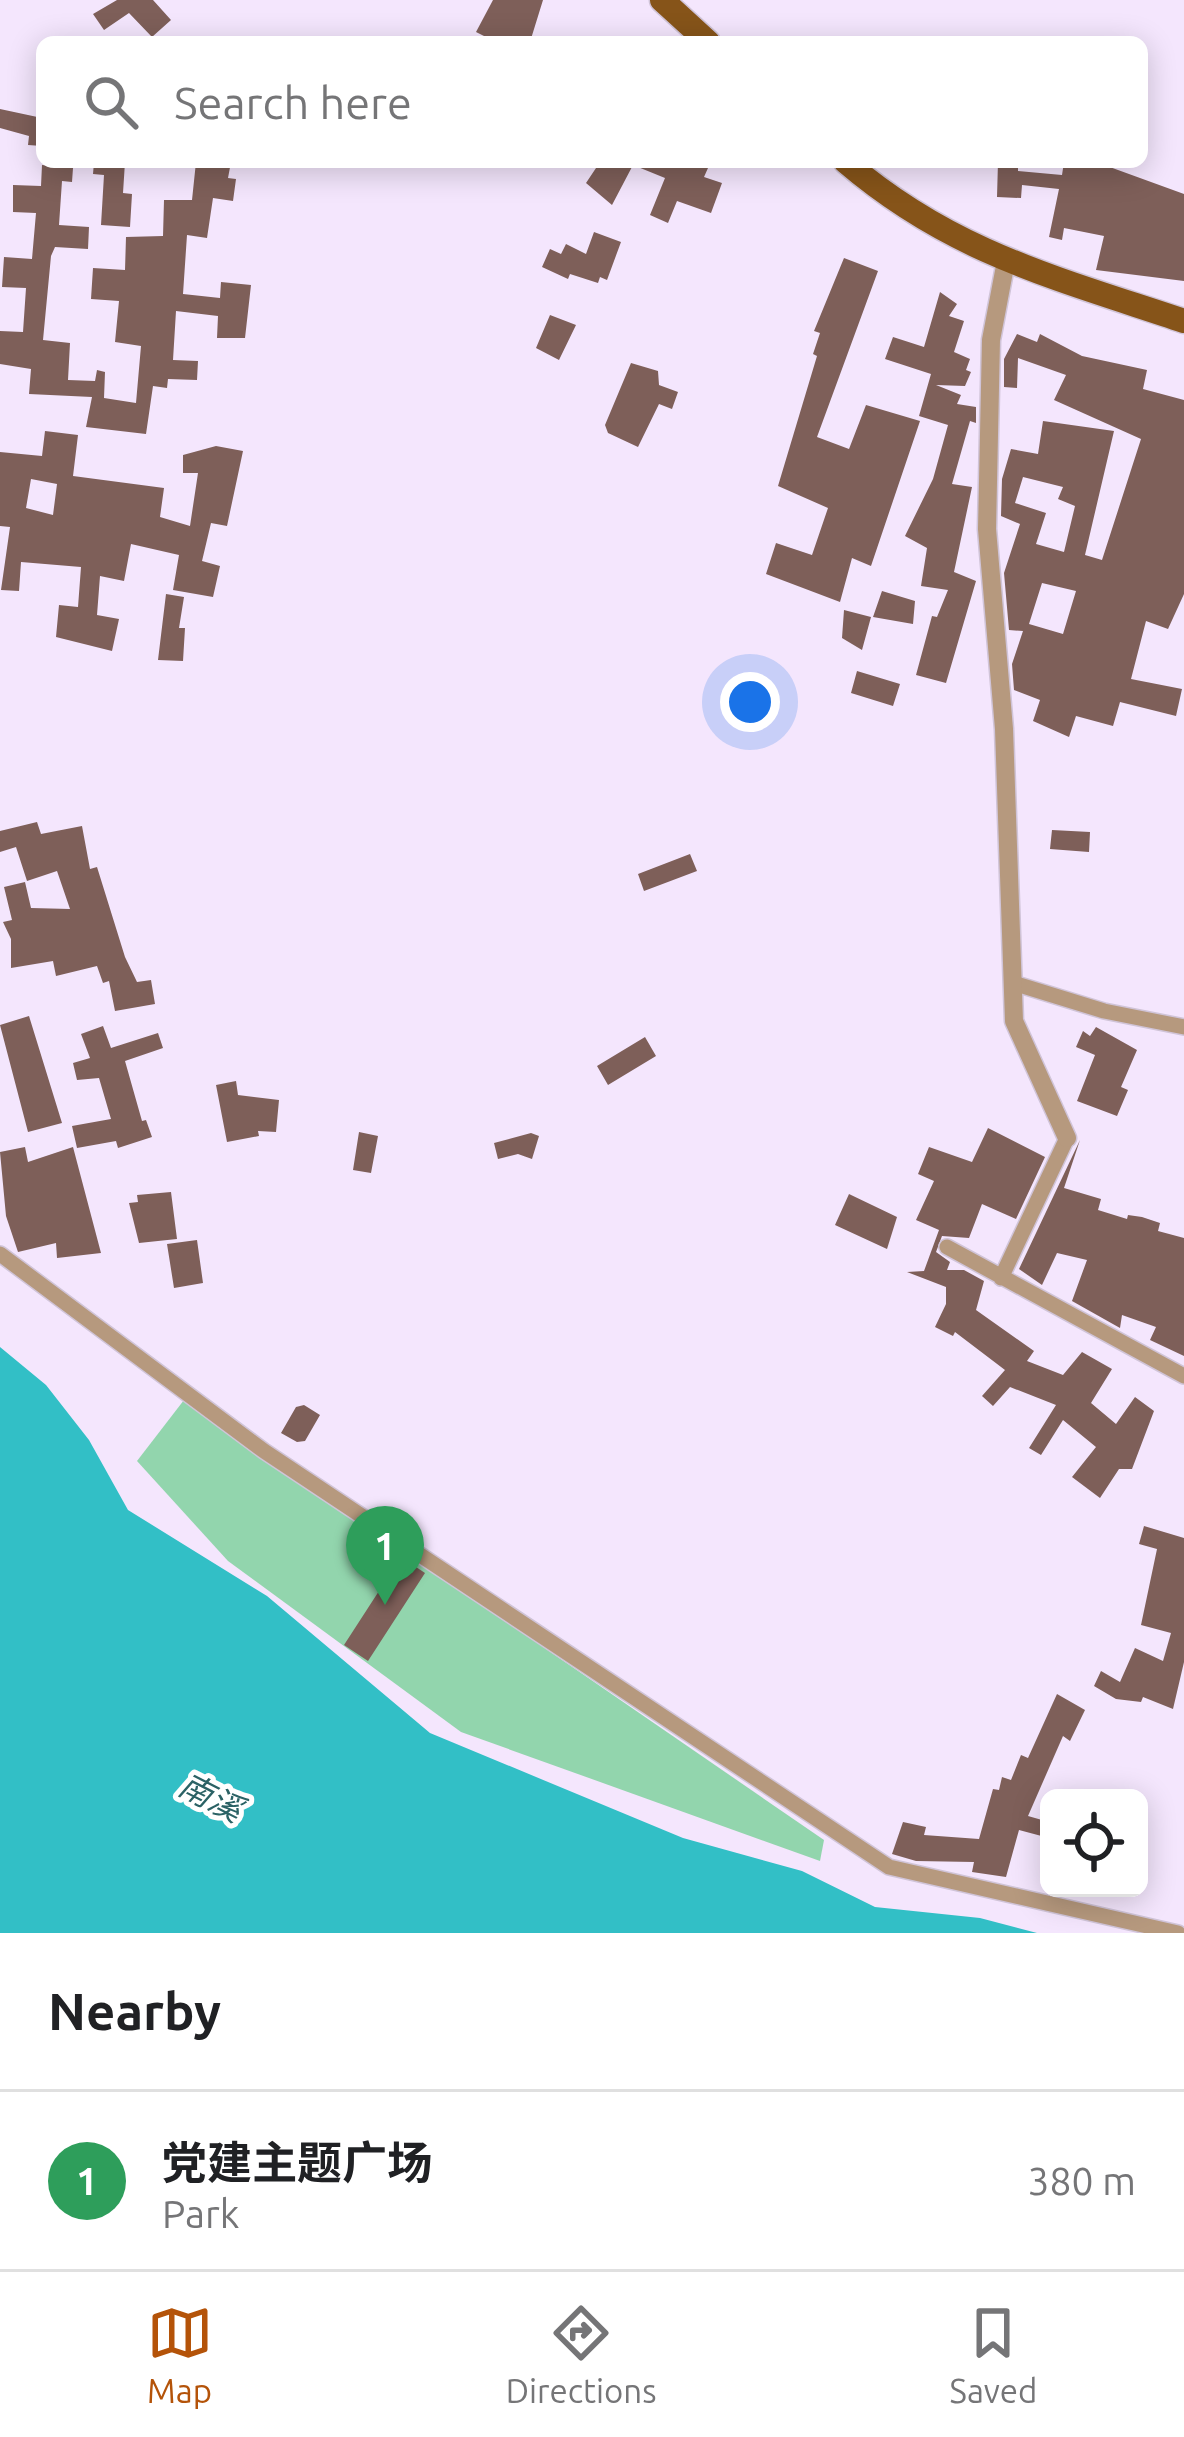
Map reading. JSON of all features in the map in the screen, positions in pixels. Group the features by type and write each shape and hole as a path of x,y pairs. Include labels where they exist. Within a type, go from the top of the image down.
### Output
{"main road":[{"path":"662,0 701,36"},
{"path":"853,168 896,205 972,248 1184,320"}],"street":[{"path":"1001,1278 1067,1138 1032,1070 1014,1021 1004,729 987,529 991,340 1006,261"},
{"path":"1013,983 1104,1011 1184,1027"},
{"path":"947,1247 1184,1376"},
{"path":"0,1253 264,1451 889,1867 1178,1933"}],"green space":[{"path":"184,1400 824,1840 820,1861 461,1732 228,1561 137,1461"}],"water":[{"name":"南溪","path":"0,1347 46,1385 89,1440 128,1510 267,1596 430,1733 683,1838 802,1871 875,1907 980,1918 1037,1933 0,1933"}],"building":[{"path":"117,0 153,0 171,20 151,36 129,13 104,30 93,14"},
{"path":"493,0 543,0 532,36 476,32"},
{"path":"0,109 36,117 36,146 28,145 29,136 0,128"},
{"path":"42,168 73,168 72,182 62,181 59,225 89,227 88,249 55,247 43,340 70,343 68,380 95,381 97,370 105,372 104,398 136,403 141,346 115,342 119,301 91,299 93,268 125,270 126,237 163,236 164,200 192,200 195,168 230,168 228,178 236,179 233,201 213,198 207,238 187,235 183,294 220,298 221,282 251,285 245,338 217,338 218,316 176,311 173,360 198,361 197,380 168,379 167,388 153,386 146,434 86,427 92,397 29,394 31,369 0,364 0,331 23,332 26,288 2,287 4,257 32,259 36,213 13,212 13,185 41,186"},
{"path":"94,168 125,168 123,193 132,194 130,227 101,225 104,175 93,174"},
{"path":"596,168 631,168 612,205 586,183"},
{"path":"640,168 708,168 704,177 722,183 711,213 677,201 668,223 650,215 665,178"},
{"path":"998,168 1062,175 1063,168 1112,168 1184,194 1184,281 1096,270 1104,236 1064,228 1062,240 1049,237 1059,189 1022,185 1021,198 997,197"},
{"path":"594,232 621,242 607,280 600,277 598,283 570,274 568,279 542,267 550,249 561,254 566,244 586,254"},
{"path":"844,258 878,271 817,437 849,449 866,405 920,421 871,566 852,558 840,602 766,574 776,543 812,555 828,508 778,486 817,356 813,354 820,333 814,331"},
{"path":"940,292 957,304 949,316 964,321 954,352 970,359 966,370 971,372 965,386 936,385 961,395 957,404 976,407 976,423 970,421 952,484 972,487 954,572 976,581 946,683 916,675 932,616 937,617 948,590 921,586 927,548 905,536 933,479 948,425 919,416 931,374 885,359 893,337 924,347"},
{"path":"550,315 576,325 559,360 536,348"},
{"path":"1017,334 1037,342 1040,334 1082,356 1147,370 1143,389 1184,400 1184,594 1168,629 1146,621 1131,679 1182,689 1176,716 1120,702 1113,726 1076,716 1069,737 1033,721 1040,700 1014,690 1012,664 1023,631 1009,630 1004,573 1020,524 1001,516 1002,479 1011,449 1038,454 1043,421 1114,431 1085,555 1102,560 1141,439 1054,400 1066,375 1018,358 1017,388 1004,387 1004,359","holes":["1023,477 1063,487 1058,499 1075,506 1064,552 1036,544 1046,513 1015,503","1042,583 1076,591 1063,634 1029,624"]},
{"path":"631,363 658,371 659,385 678,392 672,409 659,404 638,447 608,433 605,425"},
{"path":"45,431 78,435 73,476 164,488 160,517 190,526 198,473 183,473 183,455 216,446 243,451 227,526 211,523 202,561 220,566 213,597 173,590 179,555 131,544 124,581 100,576 97,615 119,619 112,651 56,637 59,605 78,607 81,567 21,562 19,591 1,590 10,527 0,526 0,452 42,456","holes":["31,479 57,484 53,515 26,508"]},
{"path":"882,591 915,601 913,624 873,617"},
{"path":"166,594 184,597 179,628 185,628 183,661 158,660"},
{"path":"844,610 871,617 862,650 842,638"},
{"path":"857,671 900,684 893,706 851,693"},
{"path":"37,822 41,834 82,826 90,869 97,867 125,957 137,982 151,980 155,1004 115,1011 109,981 103,983 97,966 56,976 53,961 11,968 11,939 3,922 12,920 4,887 25,882 31,908 70,909 57,871 27,881 16,847 0,852 0,831"},
{"path":"1052,830 1090,832 1089,852 1050,849"},
{"path":"690,854 697,871 644,891 638,874"},
{"path":"29,1016 62,1123 28,1132 0,1025"},
{"path":"103,1026 111,1048 158,1033 163,1048 125,1061 142,1121 146,1120 152,1137 118,1148 116,1141 77,1148 72,1126 111,1119 99,1078 77,1080 73,1063 90,1058 81,1034"},
{"path":"1096,1027 1137,1050 1121,1087 1128,1090 1117,1116 1077,1101 1095,1055 1076,1047 1083,1031 1090,1036"},
{"path":"645,1037 656,1056 608,1085 597,1066"},
{"path":"236,1081 238,1095 279,1100 276,1132 258,1131 259,1136 227,1142 216,1085"},
{"path":"988,1128 1045,1157 1016,1219 982,1204 969,1238 942,1236 936,1252 950,1262 947,1270 964,1270 984,1281 976,1310 1034,1351 1027,1361 1063,1375 1082,1352 1112,1369 1091,1403 1116,1424 1135,1397 1154,1411 1132,1469 1119,1469 1100,1498 1072,1477 1096,1447 1063,1420 1041,1455 1029,1448 1056,1405 1010,1387 993,1406 982,1396 1005,1370 955,1332 953,1336 935,1327 946,1304 946,1287 907,1272 924,1271 939,1230 916,1220 934,1181 918,1174 929,1147 972,1162"},
{"path":"359,1132 378,1136 371,1173 353,1170"},
{"path":"531,1133 539,1136 532,1159 518,1154 498,1159 494,1143"},
{"path":"1080,1140 1064,1188 1101,1199 1098,1210 1127,1219 1128,1215 1142,1217 1160,1223 1158,1231 1184,1238 1184,1356 1150,1340 1156,1327 1122,1315 1120,1328 1072,1301 1087,1260 1057,1253 1042,1285 1019,1269"},
{"path":"25,1147 28,1162 73,1147 101,1253 57,1258 56,1243 18,1252 6,1216 0,1152"},
{"path":"171,1192 177,1239 139,1243 129,1203 138,1202 137,1195"},
{"path":"849,1194 897,1217 887,1249 835,1225"},
{"path":"197,1240 203,1283 174,1288 167,1244"},
{"path":"304,1405 320,1415 305,1441 297,1442 281,1433 296,1407"},
{"path":"1144,1526 1184,1538 1184,1662 1173,1709 1143,1697 1141,1702 1116,1699 1094,1686 1101,1671 1120,1682 1135,1648 1163,1661 1171,1633 1141,1625 1157,1549 1139,1544"},
{"path":"401,1557 425,1573 368,1661 344,1645"},
{"path":"1057,1694 1085,1710 1070,1741 1063,1736 1028,1816 1040,1819 1040,1836 1019,1830 1006,1877 972,1872 974,1862 916,1861 892,1854 903,1822 926,1827 924,1835 979,1839 993,1789 999,1790 1002,1777 1011,1780 1021,1755 1028,1758"}],"place":[{"name":"党建主题广场","path":"385,1605"}]}
